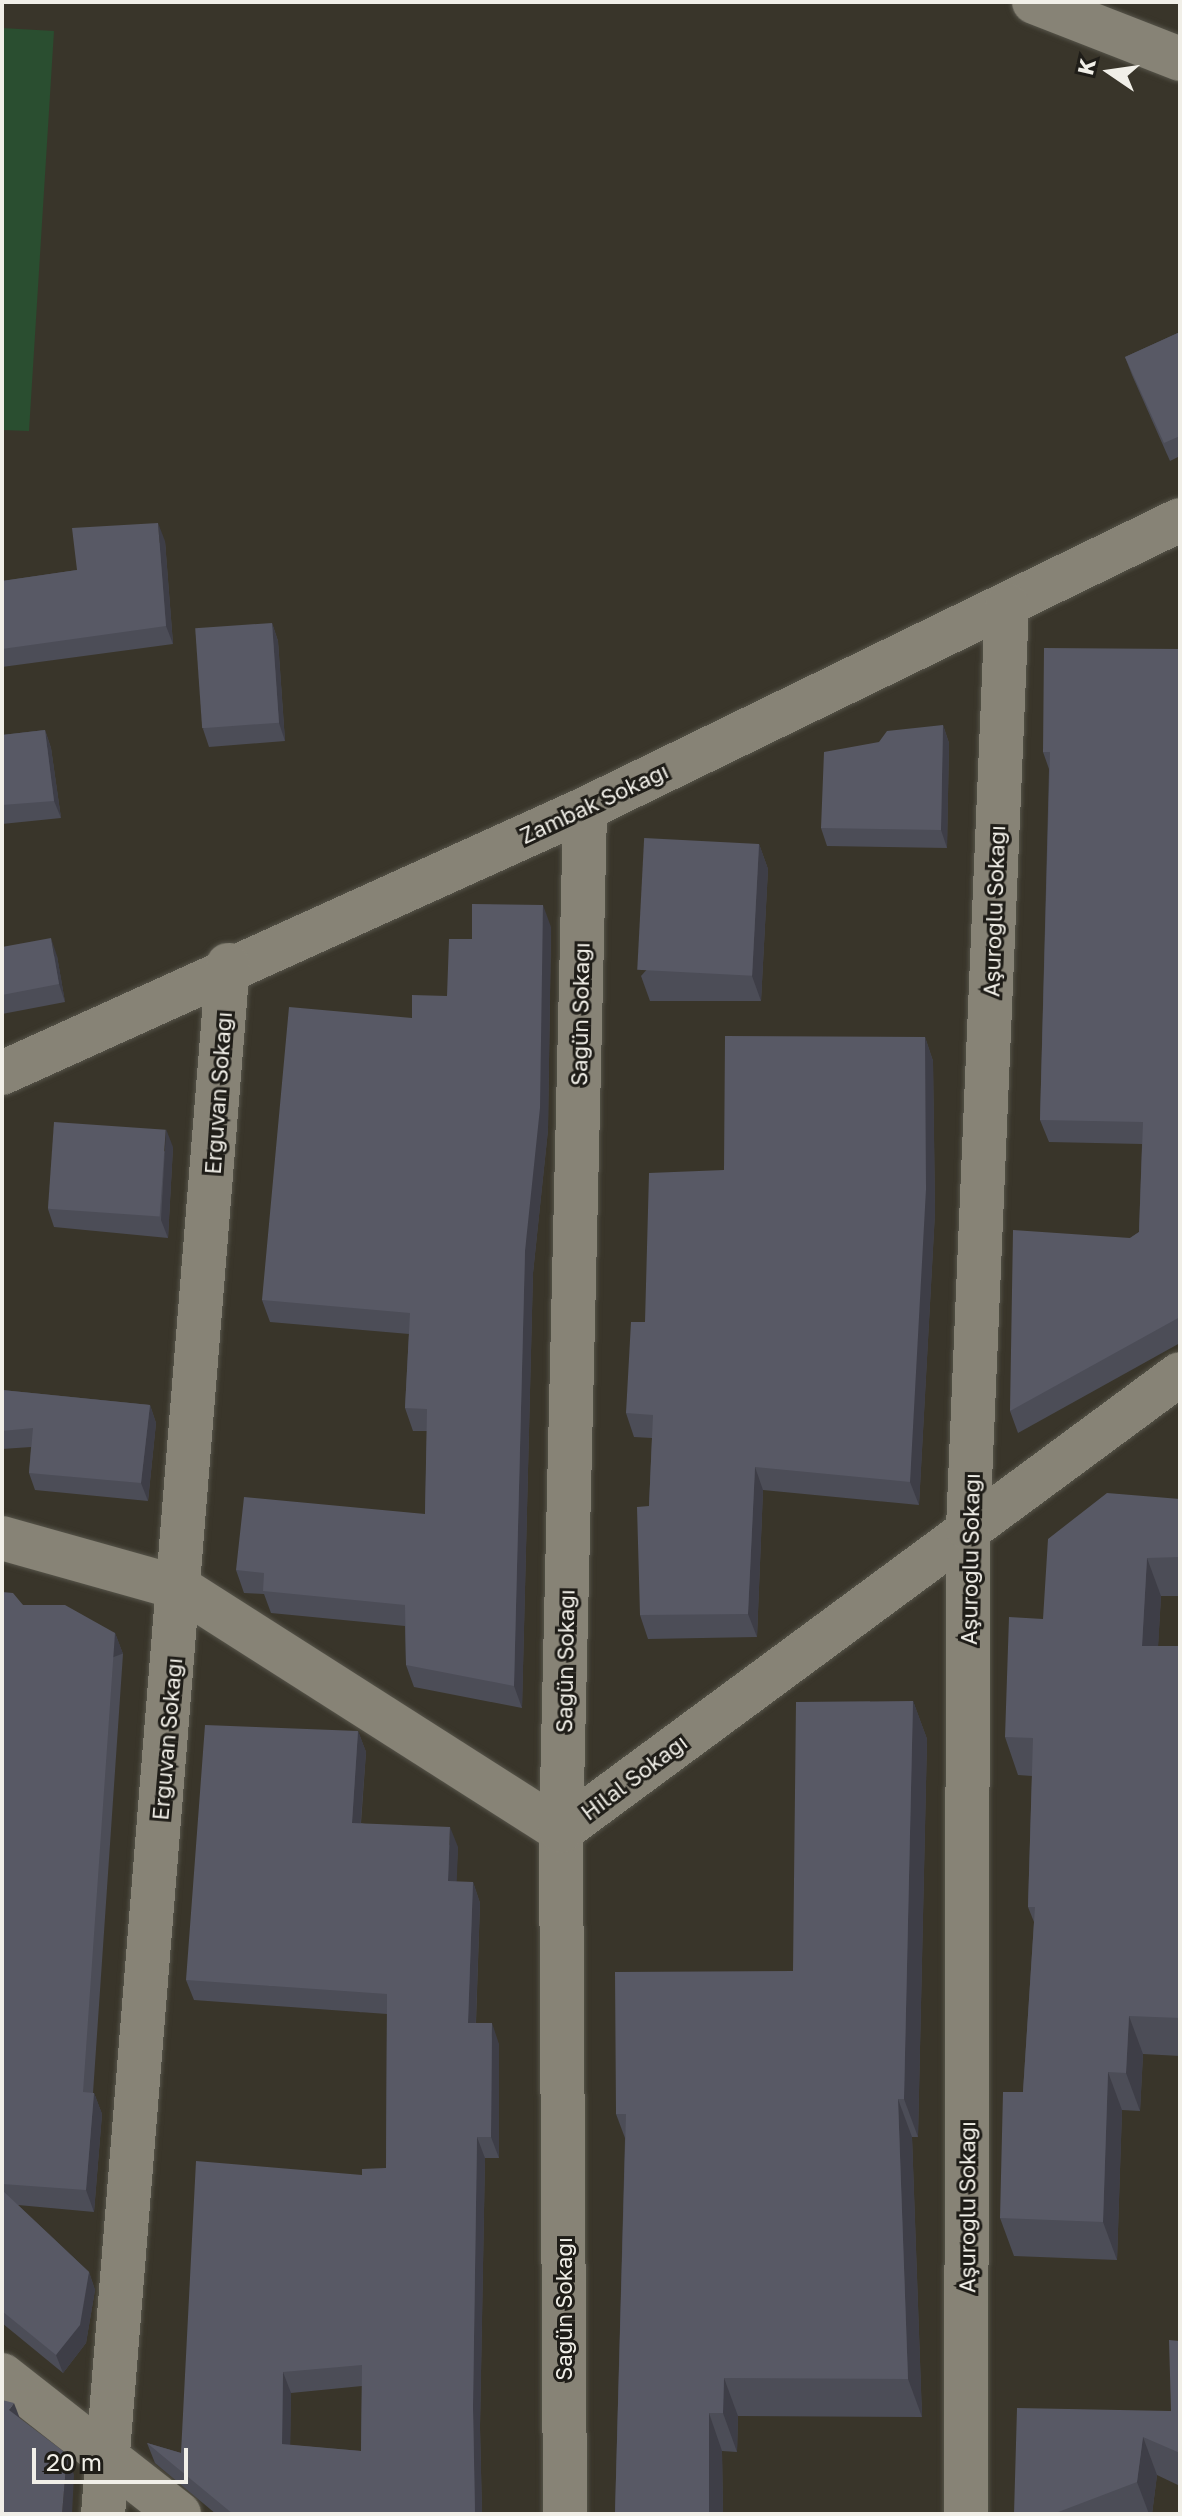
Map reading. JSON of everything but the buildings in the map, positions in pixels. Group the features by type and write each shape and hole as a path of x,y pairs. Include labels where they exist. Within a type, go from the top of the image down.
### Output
{"street":[{"path":"1034,2 1180,59"},
{"name":"Zambak Sokağı","path":"2,1073 228,965 585,809 1180,520"},
{"name":"Aşuroğlu Sokağı","path":"966,2514 968,1528 1007,605"},
{"name":"Sagün Sokağı","path":"565,2514 561,1831 585,809"},
{"name":"Erguvan Sokağı","path":"103,2514 228,965"},
{"name":"Hilal Sokağı","path":"2,1538 180,1588 561,1831 1180,1374"},
{"path":"2,2375 108,2453 179,2514"}],"green space":[{"path":"2,28 54,31 29,431 2,430"}]}
